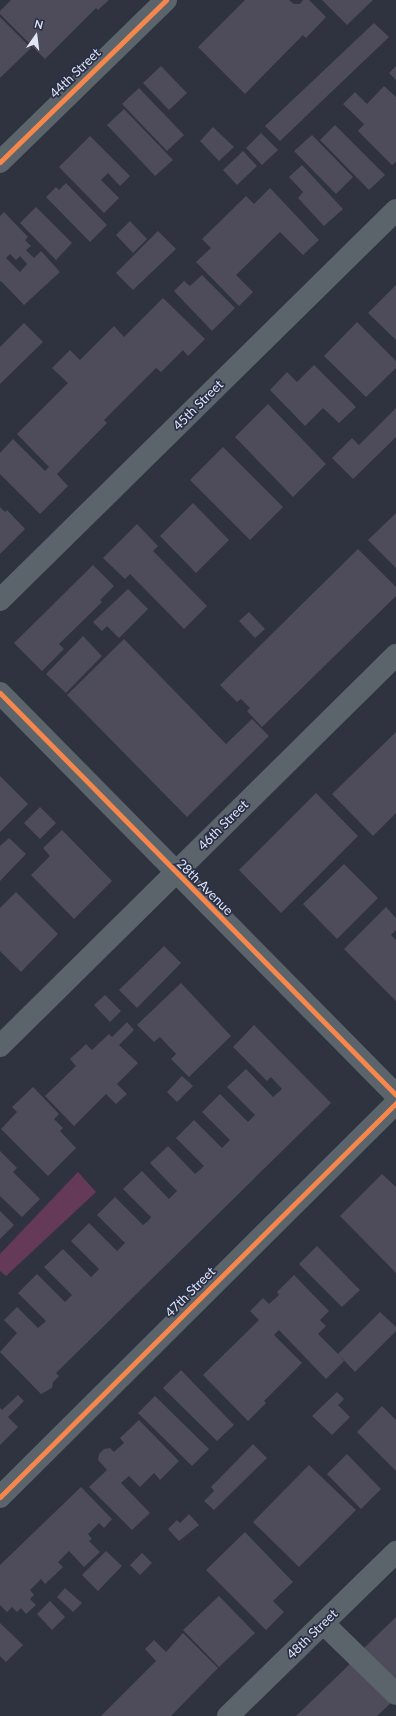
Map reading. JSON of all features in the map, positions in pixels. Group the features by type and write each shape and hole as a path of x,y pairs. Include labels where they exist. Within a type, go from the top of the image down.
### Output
{"street":[{"name":"44th Street","path":"0,162 166,0"},
{"name":"45th Street","path":"0,600 396,210"},
{"name":"46th Street","path":"0,1046 396,654"},
{"name":"28th Avenue","path":"0,693 396,1095"},
{"name":"47th Street","path":"0,1498 396,1103"},
{"name":"48th Street","path":"228,1716 396,1552"},
{"path":"323,1623 396,1694"}],"shaded area":[{"path":"78,1172 96,1192 6,1276 0,1271 0,1254"}],"building":[{"path":"11,0 109,0 98,10 96,8 45,59 0,14 0,11"},
{"path":"245,0 289,0 294,4 300,4 303,0 309,0 326,17 306,38 303,35 245,94 198,47"},
{"path":"322,0 373,0 347,25"},
{"path":"0,17 31,48 0,78"},
{"path":"374,23 389,37 280,141 265,126"},
{"path":"161,66 187,93 169,110 143,83"},
{"path":"396,66 396,80 389,73"},
{"path":"384,86 396,97 396,162 392,165 358,131 364,124 343,104 355,92 367,104"},
{"path":"139,88 184,135 167,151 122,104"},
{"path":"124,109 173,160 155,176 107,125"},
{"path":"335,125 385,175 369,190 320,140"},
{"path":"213,127 234,147 219,161 200,141"},
{"path":"261,133 278,150 262,165 246,148"},
{"path":"312,135 353,177 336,194 294,151"},
{"path":"90,136 130,176 120,186 108,173 101,180 119,198 104,213 59,167"},
{"path":"243,151 257,166 237,185 223,170"},
{"path":"302,165 343,209 324,226 298,198 303,192 289,177"},
{"path":"66,183 107,225 90,242 46,197 56,187 59,190"},
{"path":"270,188 319,240 303,255 280,232 236,275 253,292 239,306 196,262 211,248 202,239 246,196 254,204"},
{"path":"36,207 72,243 56,260 20,223"},
{"path":"4,212 28,237 25,240 31,246 26,250 34,258 41,251 60,272 24,305 1,281 0,282 0,216","holes":["10,254 16,260 20,256 27,264 20,272 6,258"]},
{"path":"130,221 147,239 133,253 116,235"},
{"path":"158,231 176,249 133,290 116,273"},
{"path":"202,275 235,308 212,331 174,291 184,281 190,286"},
{"path":"396,285 396,340 368,313"},
{"path":"163,298 205,339 188,356 183,350 161,372 156,368 104,420 107,423 57,474 68,486 40,514 0,474 0,453 13,439 45,471 49,467 17,434 68,383 52,368 70,350 80,360 114,326 124,337"},
{"path":"357,322 396,361 396,368 366,397 324,356"},
{"path":"24,323 43,342 0,384 0,347"},
{"path":"314,365 356,407 339,423 323,408 305,426 270,390 287,372 297,382"},
{"path":"268,404 326,464 293,497 235,437"},
{"path":"396,408 396,437 353,479 332,458 352,438 359,445"},
{"path":"223,447 283,507 250,540 190,480"},
{"path":"193,503 229,540 196,573 160,536"},
{"path":"0,507 5,512 7,510 25,529 0,554"},
{"path":"396,513 396,568 368,540"},
{"path":"137,524 158,546 153,551 207,606 184,629 130,574 125,579 103,558"},
{"path":"358,549 396,587 396,596 262,727 247,711 250,708 241,699 237,702 220,685"},
{"path":"93,565 114,586 100,600 102,602 59,644 64,649 42,671 14,643"},
{"path":"128,589 148,609 119,638 107,626 102,631 93,622"},
{"path":"249,612 265,629 255,638 239,621"},
{"path":"83,636 102,656 66,693 46,674"},
{"path":"124,639 226,744 252,719 269,736 187,817 67,695"},
{"path":"396,732 396,813 373,836 332,794"},
{"path":"0,776 28,804 0,832"},
{"path":"316,793 358,836 281,913 239,870"},
{"path":"40,807 56,823 40,839 24,823"},
{"path":"62,830 112,881 74,919 31,875 50,856 43,848"},
{"path":"9,838 26,854 0,881 0,846"},
{"path":"344,864 378,898 337,939 303,904"},
{"path":"16,892 58,934 21,972 0,951 0,908"},
{"path":"386,907 396,918 396,930 391,935 396,940 396,1001 344,949"},
{"path":"164,946 181,963 137,1008 119,990"},
{"path":"181,983 231,1036 189,1077 171,1059 176,1054 160,1037 154,1042 137,1025"},
{"path":"105,995 121,1011 110,1022 94,1005"},
{"path":"127,1022 134,1030 119,1045 138,1063 117,1084 127,1094 116,1104 106,1094 74,1126 45,1096 76,1066 70,1059 86,1044 92,1050 109,1034 112,1037"},
{"path":"254,1025 331,1103 56,1373 59,1376 53,1382 52,1388 41,1394 0,1352 17,1333 4,1320 17,1307 38,1328 46,1321 18,1293 37,1274 65,1302 72,1295 44,1267 63,1249 91,1277 99,1269 71,1241 89,1223 117,1251 125,1243 97,1215 115,1197 143,1225 148,1221 151,1217 123,1189 142,1171 169,1199 177,1191 150,1163 168,1146 195,1174 204,1166 176,1138 194,1120 222,1148 230,1140 202,1112 220,1094 248,1122 255,1115 227,1087 246,1069 273,1097 282,1089 271,1077 267,1081 233,1047"},
{"path":"182,1076 193,1086 177,1102 167,1092"},
{"path":"33,1087 59,1114 54,1119 63,1128 60,1131 76,1148 48,1176 1,1129 17,1112 12,1107"},
{"path":"0,1151 17,1168 13,1172 40,1199 22,1217 0,1196"},
{"path":"382,1174 396,1187 396,1273 340,1216"},
{"path":"0,1211 14,1225 0,1239"},
{"path":"317,1246 360,1290 342,1307 299,1264"},
{"path":"294,1275 329,1311 320,1320 326,1326 318,1334 338,1354 380,1312 396,1327 396,1331 355,1372 340,1356 344,1361 326,1379 279,1330 274,1335 302,1363 264,1401 266,1403 248,1421 203,1375 259,1320 250,1311 263,1298 269,1304 279,1295 277,1292"},
{"path":"181,1370 234,1425 217,1441 163,1388"},
{"path":"337,1392 344,1399 338,1405 350,1417 332,1435 312,1416"},
{"path":"18,1395 24,1401 8,1417 18,1427 0,1445 0,1408 2,1410"},
{"path":"155,1396 209,1449 192,1466 138,1413"},
{"path":"382,1406 396,1420 396,1471 357,1432"},
{"path":"139,1420 179,1461 160,1480 154,1473 140,1487 129,1476 121,1483 150,1513 132,1530 89,1487 107,1470 98,1460 99,1454 104,1449 110,1448 114,1452 124,1443 120,1438"},
{"path":"253,1444 267,1458 214,1510 204,1501 214,1491 211,1487"},
{"path":"347,1454 381,1489 361,1509 327,1474"},
{"path":"309,1465 356,1510 299,1567 253,1522"},
{"path":"81,1487 112,1519 104,1528 99,1523 88,1534 92,1539 89,1541 100,1552 84,1567 69,1551 58,1562 63,1567 45,1584 41,1579 30,1590 34,1595 30,1599 36,1605 26,1614 21,1608 17,1612 12,1607 7,1612 0,1605 0,1565"},
{"path":"189,1514 199,1525 179,1541 168,1529 177,1520 180,1523"},
{"path":"245,1532 293,1582 273,1601 284,1612 266,1630 206,1570"},
{"path":"106,1551 122,1566 98,1591 82,1575"},
{"path":"142,1553 152,1563 140,1575 130,1565"},
{"path":"65,1588 82,1603 73,1612 57,1597"},
{"path":"219,1596 255,1633 219,1667 183,1630"},
{"path":"50,1601 65,1617 52,1630 37,1614"},
{"path":"396,1617 396,1683 363,1649"},
{"path":"0,1623 23,1645 6,1662 0,1656"},
{"path":"183,1633 218,1668 171,1716 101,1716 156,1661 145,1649 154,1640 166,1652"},
{"path":"354,1660 394,1700 377,1716 296,1716"}],"cycle path":[{"path":"0,162 166,0"},
{"path":"0,693 396,1095"},
{"path":"0,1497 396,1103"}]}
